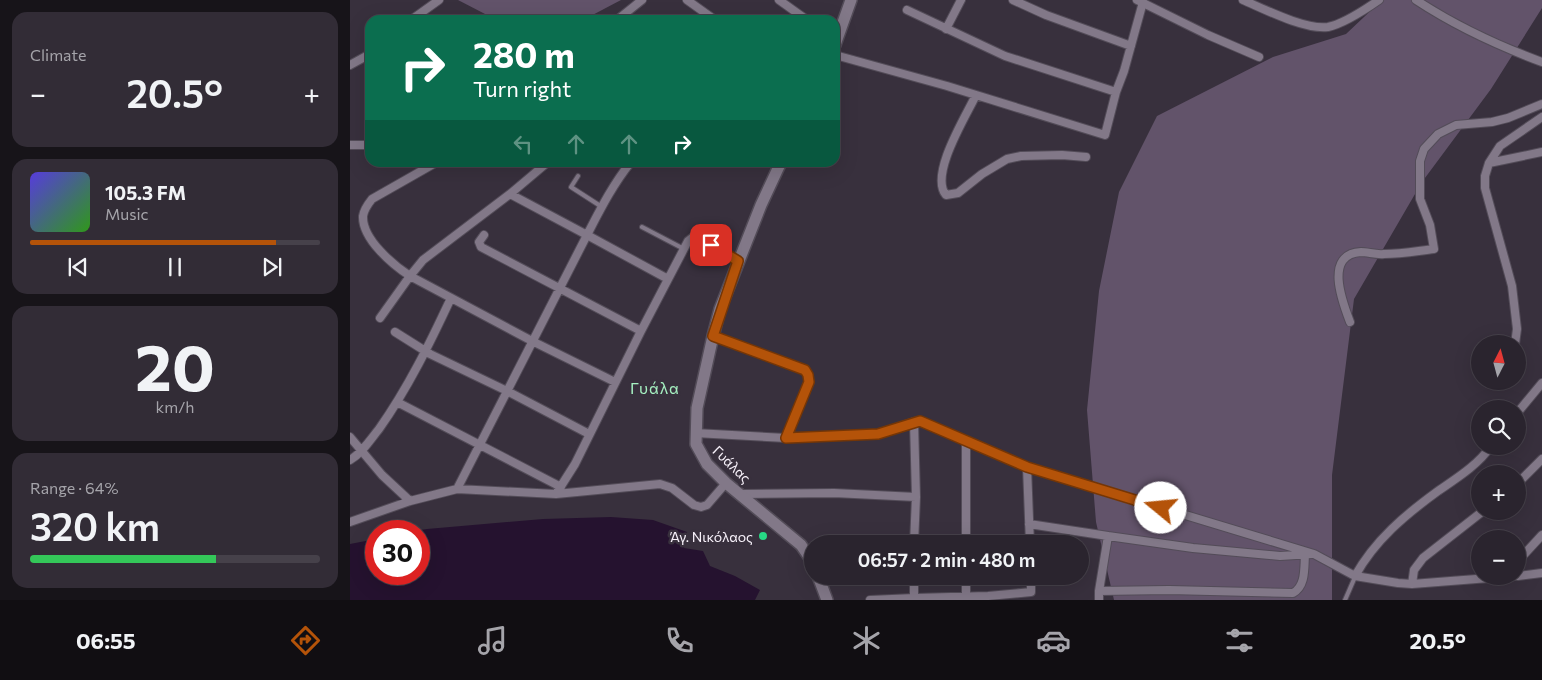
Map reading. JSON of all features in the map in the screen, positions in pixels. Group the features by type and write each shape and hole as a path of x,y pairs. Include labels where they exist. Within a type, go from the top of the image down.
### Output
{"street":[{"path":"418,15 439,0"},
{"path":"623,15 642,0"},
{"path":"687,0 709,15"},
{"path":"779,0 800,15"},
{"path":"794,0 796,12"},
{"path":"840,31 851,0"},
{"path":"946,29 961,0"},
{"path":"1013,0 1046,15 1131,46"},
{"path":"1244,0 1288,19 1319,27 1338,24 1379,0"},
{"path":"1416,0 1477,36 1542,62"},
{"path":"840,56 976,95 1105,135 1131,46 1140,1 1208,35 1259,57"},
{"path":"908,10 1005,56 1116,92"},
{"path":"350,65 365,57"},
{"path":"976,95 944,162 941,181 942,190 946,195 958,193 1007,159 1021,156 1062,155 1086,157"},
{"path":"1350,322 1338,282 1339,264 1345,257 1360,252 1392,254 1434,249 1430,225 1420,199 1420,161 1424,149 1438,134 1456,125 1492,122 1508,118 1542,104"},
{"path":"1516,335 1512,286 1485,188 1485,176 1489,163 1500,146 1542,118"},
{"path":"350,145 365,145"},
{"path":"1489,163 1542,152"},
{"path":"428,167 372,199 365,209 363,216 364,227 377,248 396,267 410,276 532,341 615,382"},
{"path":"380,318 424,260 542,167"},
{"path":"457,489 587,235 627,167"},
{"name":"Γυάλας","path":"779,167 738,261 713,336 697,408 695,433 696,444 707,464 726,483 742,494 804,549"},
{"path":"510,194 668,279"},
{"path":"484,235 479,242 480,247 641,330"},
{"path":"559,490 575,464 641,330 688,241 693,237 698,237 738,261"},
{"path":"350,460 361,451 397,402 426,351 451,298"},
{"path":"395,332 426,351 589,434"},
{"path":"713,336 805,370 809,382 786,438"},
{"path":"1526,402 1542,383"},
{"path":"397,402 480,444 559,490"},
{"path":"695,433 786,438 878,434 920,421 1027,467 1314,554 1355,576 1412,584 1471,580"},
{"path":"914,422 916,497 914,535"},
{"path":"350,437 382,475 410,501"},
{"path":"966,442 966,535"},
{"path":"1355,576 1364,559 1380,539 1411,511 1466,471 1484,455"},
{"path":"1526,475 1542,459"},
{"path":"1027,467 1030,535"},
{"path":"350,522 410,501 457,489 559,490 660,484 672,488 694,505 701,507 707,505 726,483"},
{"path":"742,494 834,493 916,497"},
{"path":"1412,584 1414,570 1423,558 1472,520"},
{"path":"1029,524 1193,548 1280,556 1314,554"},
{"path":"1526,552 1542,534"},
{"path":"1099,600 1098,591 1108,536"},
{"path":"1098,591 1161,590 1294,593 1299,590 1303,583 1305,555"},
{"path":"1526,574 1542,572"},
{"path":"821,585 827,600"},
{"path":"914,585 914,598"},
{"path":"966,585 966,597"},
{"path":"1031,585 1031,592 1036,600"},
{"path":"870,600 988,598 1031,592"}],"lane":[{"path":"578,176 571,187 602,207"},
{"path":"642,227 684,249"},
{"path":"1345,600 1355,576"}],"shaded area":[{"path":"458,0 621,0 592,15 487,15"},
{"path":"1382,0 1542,0 1542,8 1491,89 1422,182 1354,299 1332,475 1332,600 1114,600 1096,522 1087,410 1099,291 1119,192 1157,116 1273,57 1346,34"},
{"path":"611,517 653,520 687,532 684,548 703,551 710,566 735,576 760,590 755,600 350,600 350,544 365,541 365,585 430,585 430,529 543,519"}],"place":[{"name":"Άγ. Νικόλαος","path":"763,536"}],"district":[{"name":"Γυάλα","path":"655,387"}],"route":[{"path":"711,245 738,261 720,309 713,336 805,370 808,375 809,382 786,438 878,434 920,421 1027,467 1161,508"}]}
